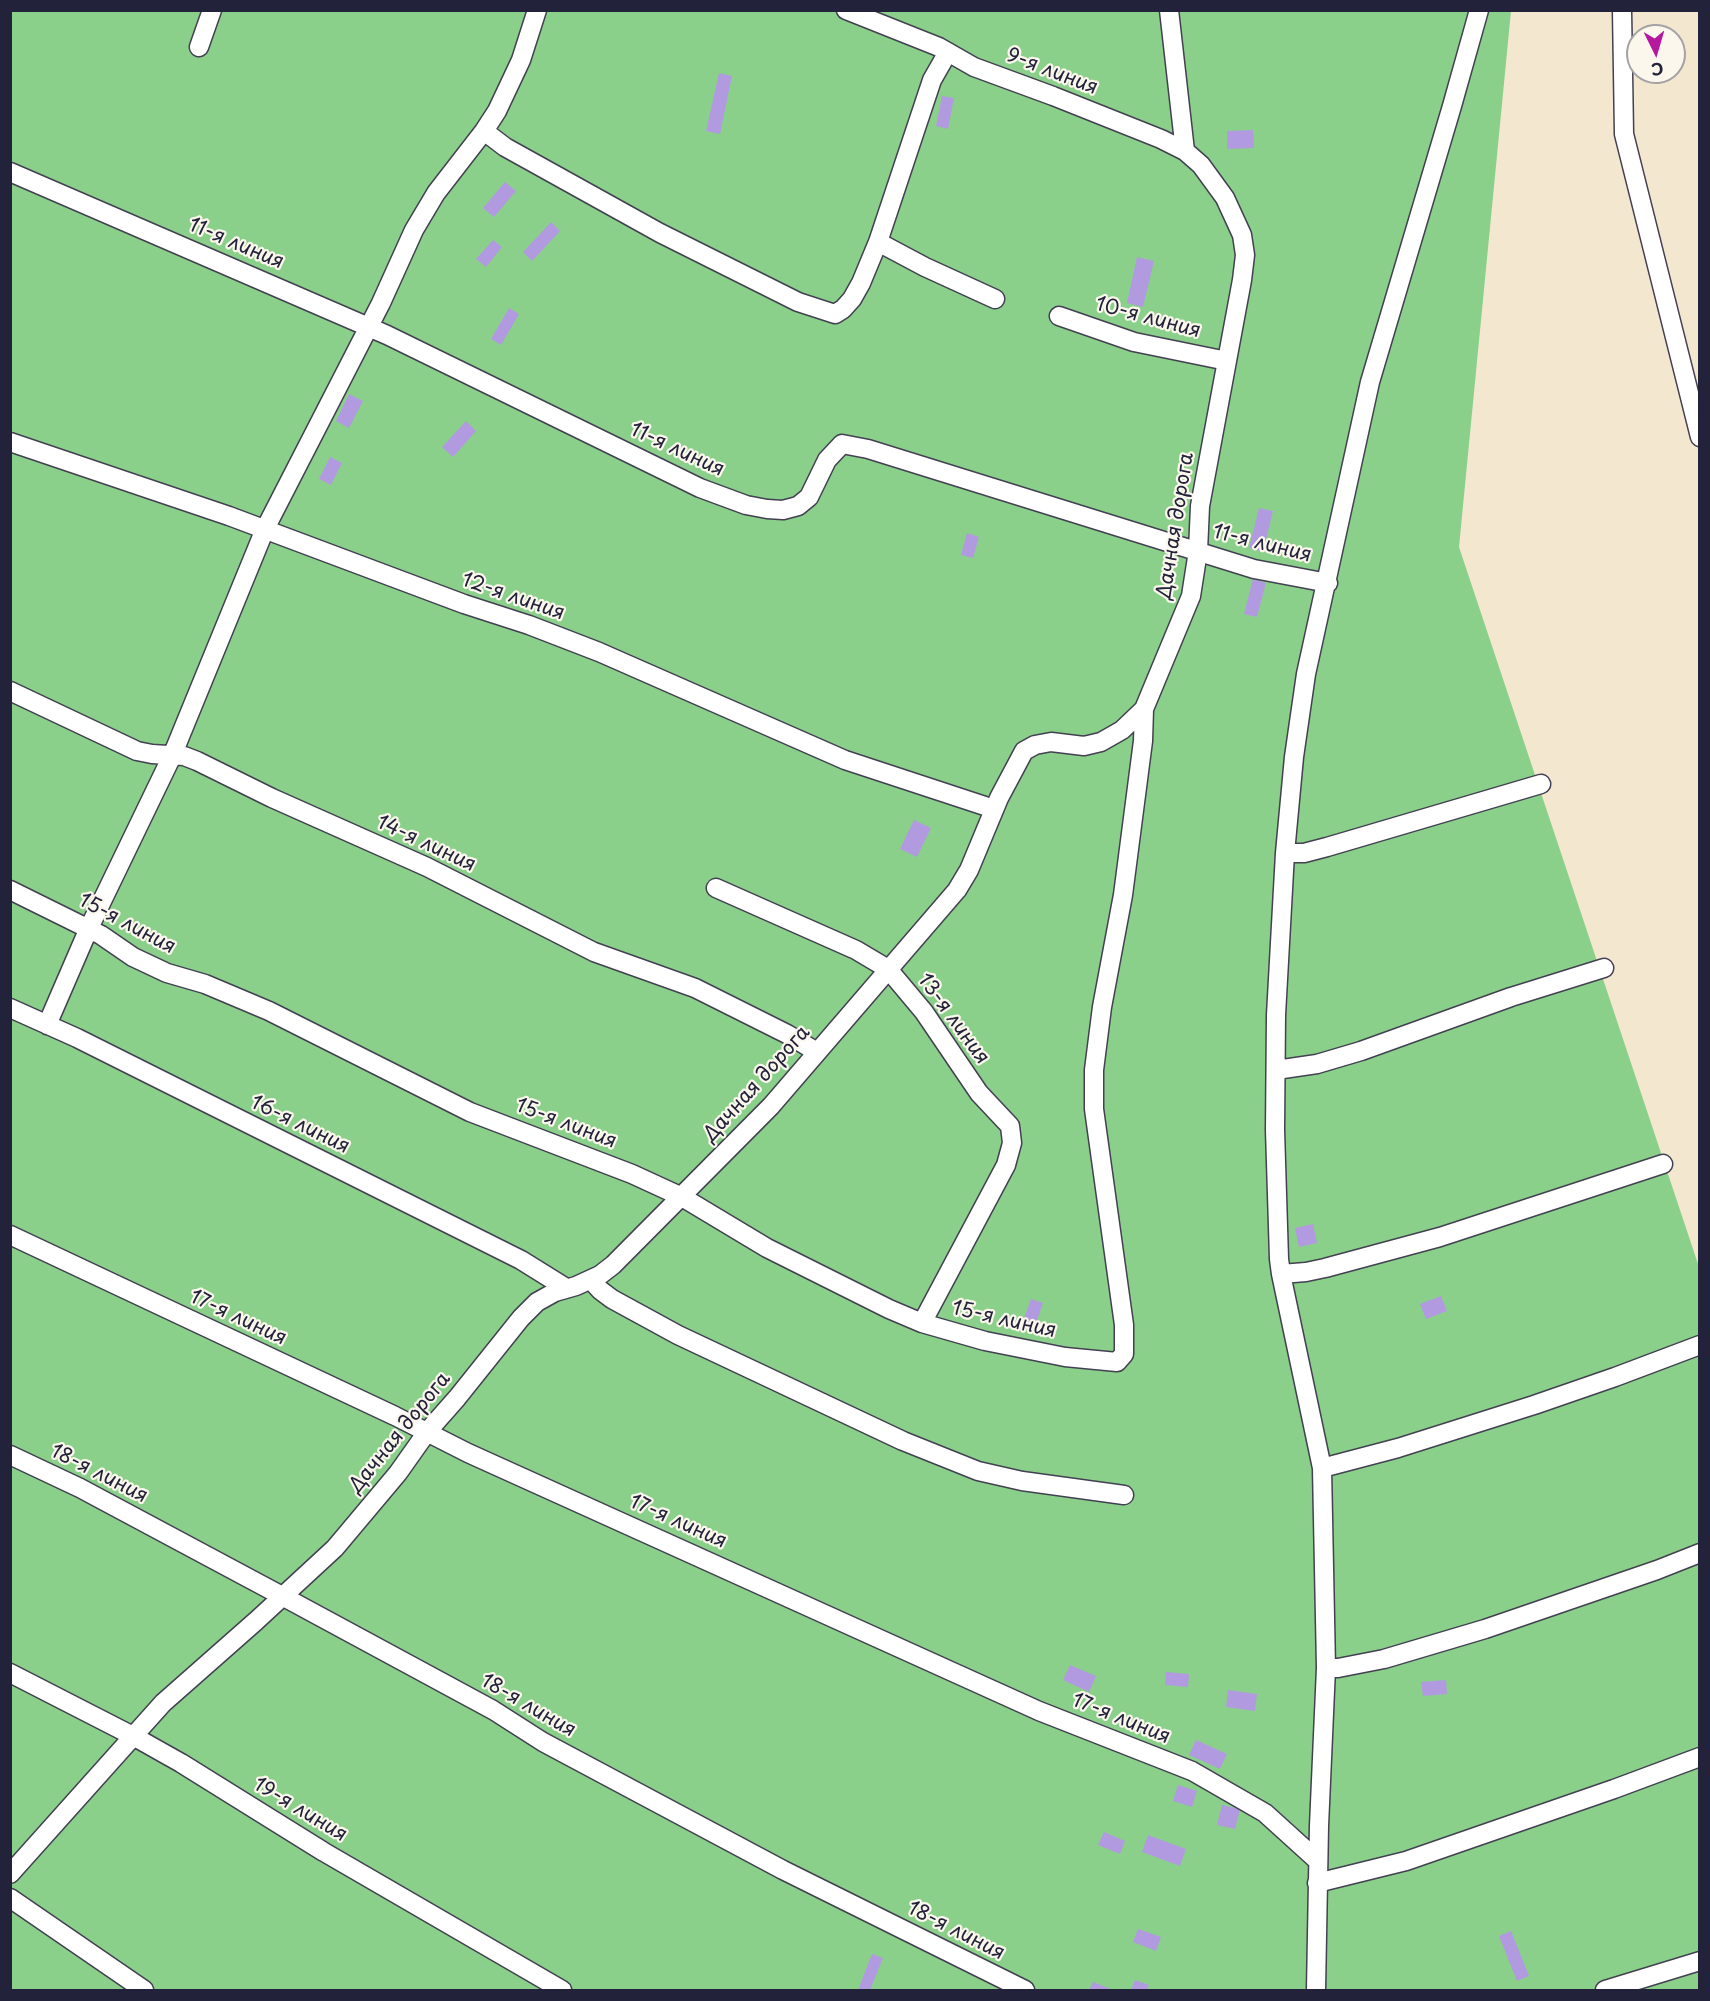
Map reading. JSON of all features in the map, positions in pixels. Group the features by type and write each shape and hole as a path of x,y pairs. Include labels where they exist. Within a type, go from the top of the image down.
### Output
{"street":[{"path":"199,47 212,10"},
{"path":"47,1024 89,928 172,756 265,530 369,327 414,230 436,193 497,111 521,60 537,10"},
{"name":"9-я линия","path":"846,10 948,52 974,67 1161,139 1185,151 1201,165 1225,198"},
{"path":"1169,10 1185,151"},
{"path":"1316,1990 1317,1883 1326,1668 1322,1468 1281,1274 1276,1182 1276,1015 1285,853 1294,758 1306,674 1328,583 1370,382 1479,10"},
{"path":"1622,10 1624,134 1700,437"},
{"path":"484,131 505,147 660,233 798,302 835,314 852,298 861,283 878,242 932,80 948,52"},
{"name":"11-я линия","path":"10,172 369,327 700,488 746,505 783,510 798,506 809,497 827,460 842,444 868,449 1254,569 1328,583"},
{"name":"Дачная дорога","path":"10,1874 163,1703 335,1548 399,1473 427,1432 458,1398 521,1317 537,1302 555,1292 591,1280 613,1265 771,1106 957,890 969,870 994,809 1024,751 1035,745 1051,742 1084,746 1101,742 1122,730 1144,709 1191,596 1198,551 1200,506 1245,255 1242,235 1225,198"},
{"path":"878,242 925,267 995,299"},
{"name":"10-я линия","path":"1059,316 1134,342 1227,361"},
{"name":"12-я линия","path":"10,442 265,530 464,604 530,625 599,652 845,760 994,809"},
{"name":"14-я линия","path":"10,691 137,751 184,756 196,761 272,798 427,867 594,952 695,988 787,1034 817,1052"},
{"name":"15-я линия","path":"10,890 101,934 133,957 167,973 205,984 269,1011 471,1112 632,1174 682,1197 767,1248 878,1304 922,1323 985,1341 1065,1357 1117,1362 1124,1354 1124,1325 1094,1109 1094,1070 1102,1007 1123,895 1143,741 1144,709"},
{"path":"1285,853 1327,847 1541,784"},
{"name":"13-я линия","path":"716,888 856,950 888,969 924,1012 979,1093 1010,1126 1012,1143 1006,1165 922,1323"},
{"path":"1276,1070 1317,1064 1361,1051 1511,997 1604,968"},
{"name":"16-я линия","path":"10,1008 47,1024 521,1260 566,1288"},
{"path":"1281,1274 1316,1270 1440,1237 1663,1164"},
{"name":"17-я линия","path":"10,1235 468,1453 1018,1701 1192,1772 1265,1813 1318,1861"},
{"path":"591,1280 612,1299 678,1335 903,1441 978,1471 1022,1481 1124,1495"},
{"path":"1322,1468 1398,1448 1534,1405 1700,1345"},
{"name":"18-я линия","path":"10,1455 80,1488 282,1596 493,1710 543,1742 783,1870 1025,1990"},
{"path":"1326,1668 1373,1662 1485,1629 1700,1553"},
{"name":"19-я линия","path":"10,1672 133,1736 324,1852 562,1990"},
{"path":"1317,1883 1406,1861 1614,1789 1700,1756"},
{"path":"10,1898 144,1990"},
{"path":"1605,1990 1700,1961"}],"green space":[{"path":"11,11 1511,11 1459,547 1699,1267 1699,1990 11,1990"}],"building":[{"path":"719,73 732,76 720,134 706,131"},
{"path":"942,96 954,98 948,129 936,126"},
{"path":"1253,130 1254,148 1227,149 1227,131"},
{"path":"505,182 516,191 494,217 483,208"},
{"path":"551,222 560,231 532,261 523,252"},
{"path":"493,240 502,247 486,267 476,259"},
{"path":"1137,257 1154,261 1143,307 1127,303"},
{"path":"509,308 519,314 501,345 491,339"},
{"path":"349,394 363,401 349,428 336,421"},
{"path":"466,421 476,431 453,457 442,447"},
{"path":"330,457 342,463 331,485 319,479"},
{"path":"1259,508 1273,511 1263,552 1249,548"},
{"path":"967,533 979,537 973,558 961,555"},
{"path":"1253,579 1266,583 1257,617 1244,614"},
{"path":"914,820 931,828 917,857 900,849"},
{"path":"1313,1224 1317,1243 1299,1247 1295,1228"},
{"path":"1441,1296 1447,1311 1426,1319 1420,1304"},
{"path":"1031,1299 1043,1303 1033,1332 1021,1327"},
{"path":"1070,1665 1096,1676 1089,1692 1063,1680"},
{"path":"1166,1672 1189,1674 1188,1687 1165,1685"},
{"path":"1446,1680 1447,1694 1423,1696 1421,1682"},
{"path":"1228,1690 1257,1694 1255,1711 1226,1707"},
{"path":"1196,1740 1227,1754 1220,1769 1189,1755"},
{"path":"1178,1785 1197,1791 1192,1807 1173,1801"},
{"path":"1222,1805 1240,1809 1235,1829 1217,1825"},
{"path":"1104,1832 1125,1841 1120,1854 1098,1845"},
{"path":"1148,1835 1186,1849 1180,1866 1142,1852"},
{"path":"1138,1929 1161,1937 1156,1951 1133,1942"},
{"path":"1511,1931 1529,1976 1517,1981 1499,1936"},
{"path":"872,1954 883,1958 870,1990 858,1990"},
{"path":"1135,1980 1149,1985 1147,1990 1131,1990"},
{"path":"1093,1982 1113,1990 1089,1990"}]}
